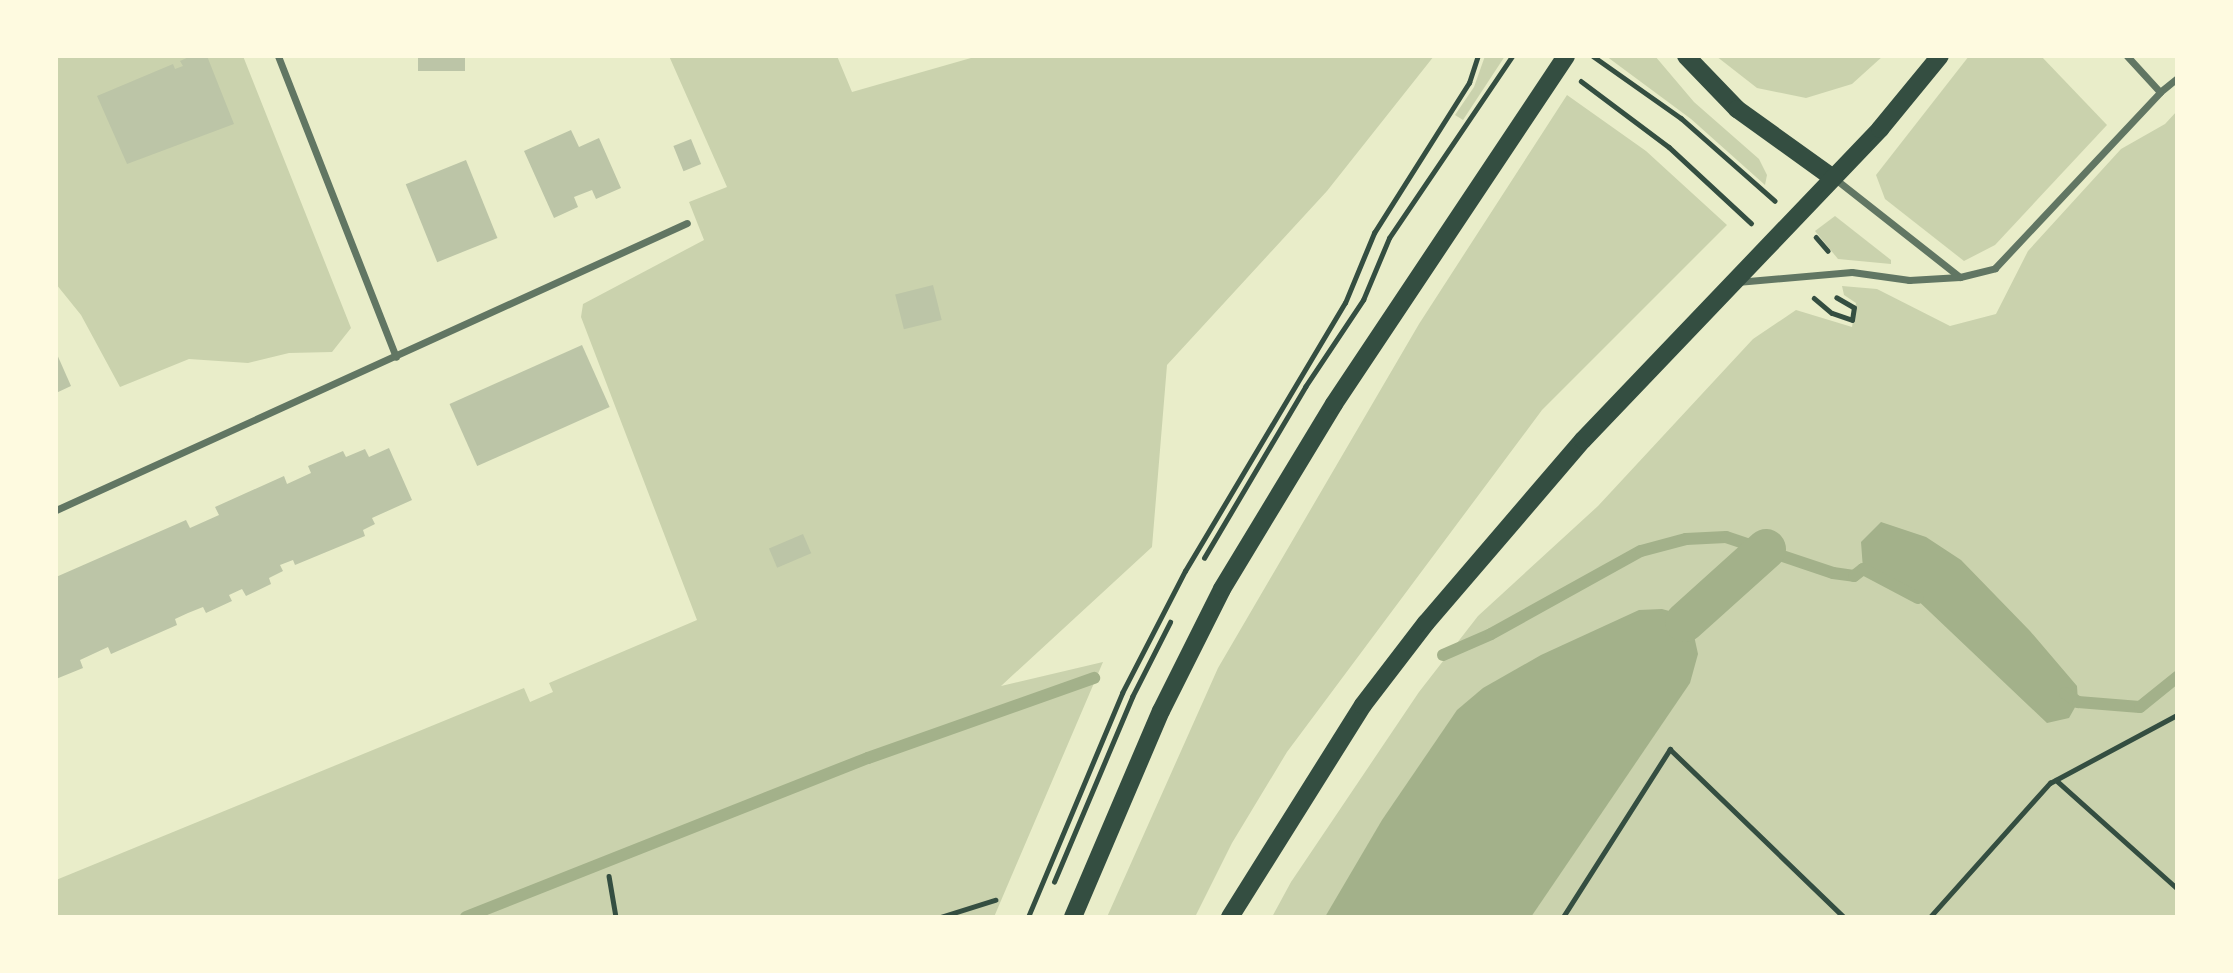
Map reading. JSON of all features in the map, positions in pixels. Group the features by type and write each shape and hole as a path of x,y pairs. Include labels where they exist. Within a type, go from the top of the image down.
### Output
{"main road":[{"path":"1686,56 1737,109 1833,178"},
{"path":"1230,917 1289,817 1403,652 1536,492 1833,178 1940,56"},
{"path":"1073,917 1161,710 1222,589 1334,404 1562,59"}],"street":[{"path":"278,56 396,357"},
{"path":"2127,56 2160,92"},
{"path":"1733,282 1807,277 1832,272 1909,280 1960,277 1995,268 2160,92 2177,78"},
{"path":"1833,178 1960,277"},
{"path":"56,510 687,223"}],"path":[{"path":"1028,917 1122,693 1185,571 1345,303 1374,233 1469,83 1478,56"},
{"path":"1305,387 1363,300 1389,238 1512,56"},
{"path":"1592,56 1681,118 1829,252 1837,299 1854,308 1852,320 1819,305 1807,277"},
{"path":"1562,59 1669,147 1772,241"},
{"path":"1930,917 2056,780 2177,715"},
{"path":"1563,917 1670,749 1844,917"},
{"path":"2056,780 2177,888"},
{"path":"609,876 616,917"},
{"path":"941,917 995,900"}],"shaded area":[{"path":"243,56 351,328 332,352 289,353 248,363 189,359 120,387 81,315 56,284 56,58"},
{"path":"669,56 837,56 852,92 978,56 1434,56 1327,191 1167,365 1152,547 1001,686 1103,662 994,917 56,917 56,880 524,688 530,702 553,692 549,683 697,620 581,317 583,304 704,240 689,202 727,187"},
{"path":"1485,56 1505,56 1463,120 1455,115 1474,87"},
{"path":"1606,56 1655,56 1694,102 1759,159 1767,175 1765,185 1691,119"},
{"path":"1716,56 1883,56 1852,84 1806,98 1757,88"},
{"path":"1969,56 2041,56 2107,125 1995,245 1964,261 1885,199 1876,175"},
{"path":"1567,95 1646,151 1727,225 1542,410 1287,752 1232,843 1195,917 1107,917 1218,668 1419,324"},
{"path":"2177,111 2177,917 1272,917 1291,882 1419,692 1478,616 1598,506 1753,339 1796,310 1852,327 1856,303 1844,295 1842,286 1877,289 1950,326 1996,314 2028,251 2121,149 2165,124"},
{"path":"1835,216 1891,260 1891,264 1838,259 1815,231"},
{"path":"1881,522 1926,537 1961,560 2030,631 2077,686 2078,702 2069,718 2047,723 1911,594 1863,569 1861,542"},
{"path":"1662,609 1680,614 1693,631 1698,654 1690,683 1531,917 1325,917 1382,820 1457,710 1483,688 1541,655 1639,610"}],"building":[{"path":"191,56 207,56 234,124 127,164 97,96 173,64 175,69 183,66 180,61"},
{"path":"418,56 465,56 465,71 418,71"},
{"path":"571,130 579,147 599,138 621,188 596,199 592,190 574,197 578,207 554,218 524,151"},
{"path":"691,139 701,164 683,171 673,146"},
{"path":"466,160 497,238 437,262 406,184"},
{"path":"933,285 942,320 904,329 895,294"},
{"path":"582,345 610,407 477,466 450,404"},
{"path":"56,352 71,386 56,393"},
{"path":"389,448 412,500 372,518 375,524 363,530 365,536 295,565 293,560 280,565 283,571 269,578 271,584 246,596 242,589 229,595 232,601 206,613 203,607 188,613 175,619 177,625 111,654 108,647 80,660 83,668 56,679 56,577 186,520 190,528 219,515 215,507 284,476 287,484 311,473 308,466 343,451 346,457 365,449 369,457"},
{"path":"803,534 811,553 777,568 769,548"}],"waterway":[{"path":"1443,655 1491,634 1641,551 1686,539 1726,537 1833,573 1854,576 1863,569 1918,598"},
{"path":"1685,622 1766,549"},
{"path":"2065,693 2078,702 2140,707 2177,677"},
{"path":"466,917 868,758 1094,678"}]}
